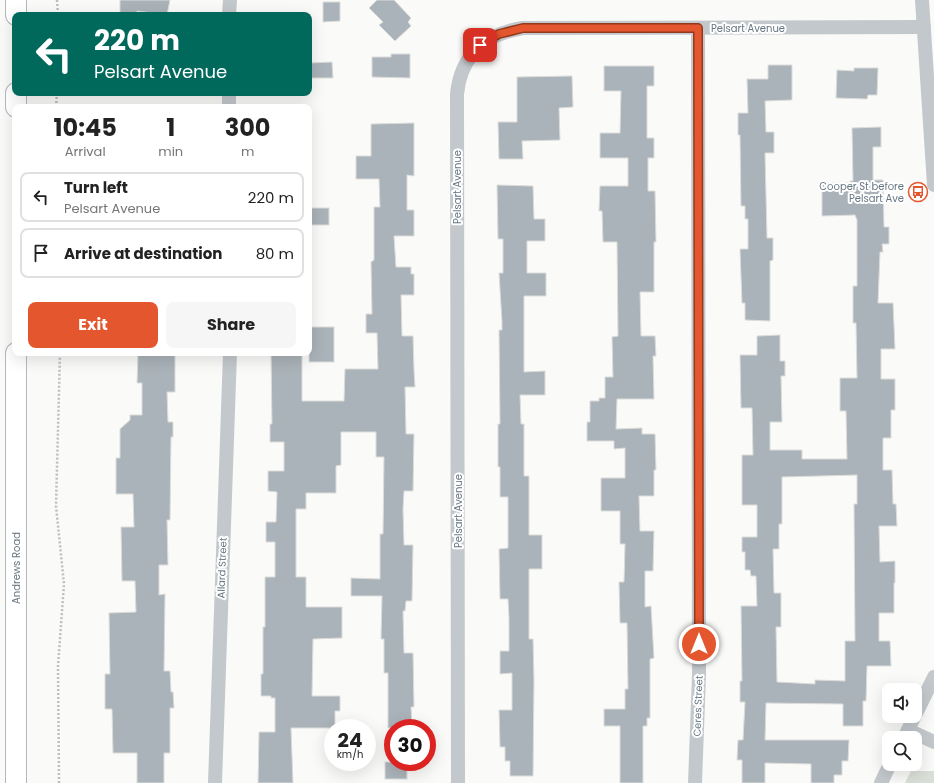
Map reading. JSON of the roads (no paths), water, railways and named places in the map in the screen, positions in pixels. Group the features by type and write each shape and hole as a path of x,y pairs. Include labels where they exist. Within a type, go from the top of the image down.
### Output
{"main road":[{"path":"16,0 16,12"},
{"name":"Andrews Road","path":"16,356 16,783"}],"street":[{"path":"229,12 230,0"},
{"path":"922,0 934,185"},
{"name":"Pelsart Avenue","path":"458,783 457,94 461,75 470,56 480,45 494,36 510,30 523,28 924,28"},
{"name":"Ceres Street","path":"695,783 699,675 698,28"},
{"name":"Allard Street","path":"215,783 230,356"},
{"path":"907,731 934,677"},
{"path":"922,739 934,742"},
{"path":"880,783 886,771"}],"place":[{"name":"Cooper St before Pelsart Ave","path":"918,192"}]}
